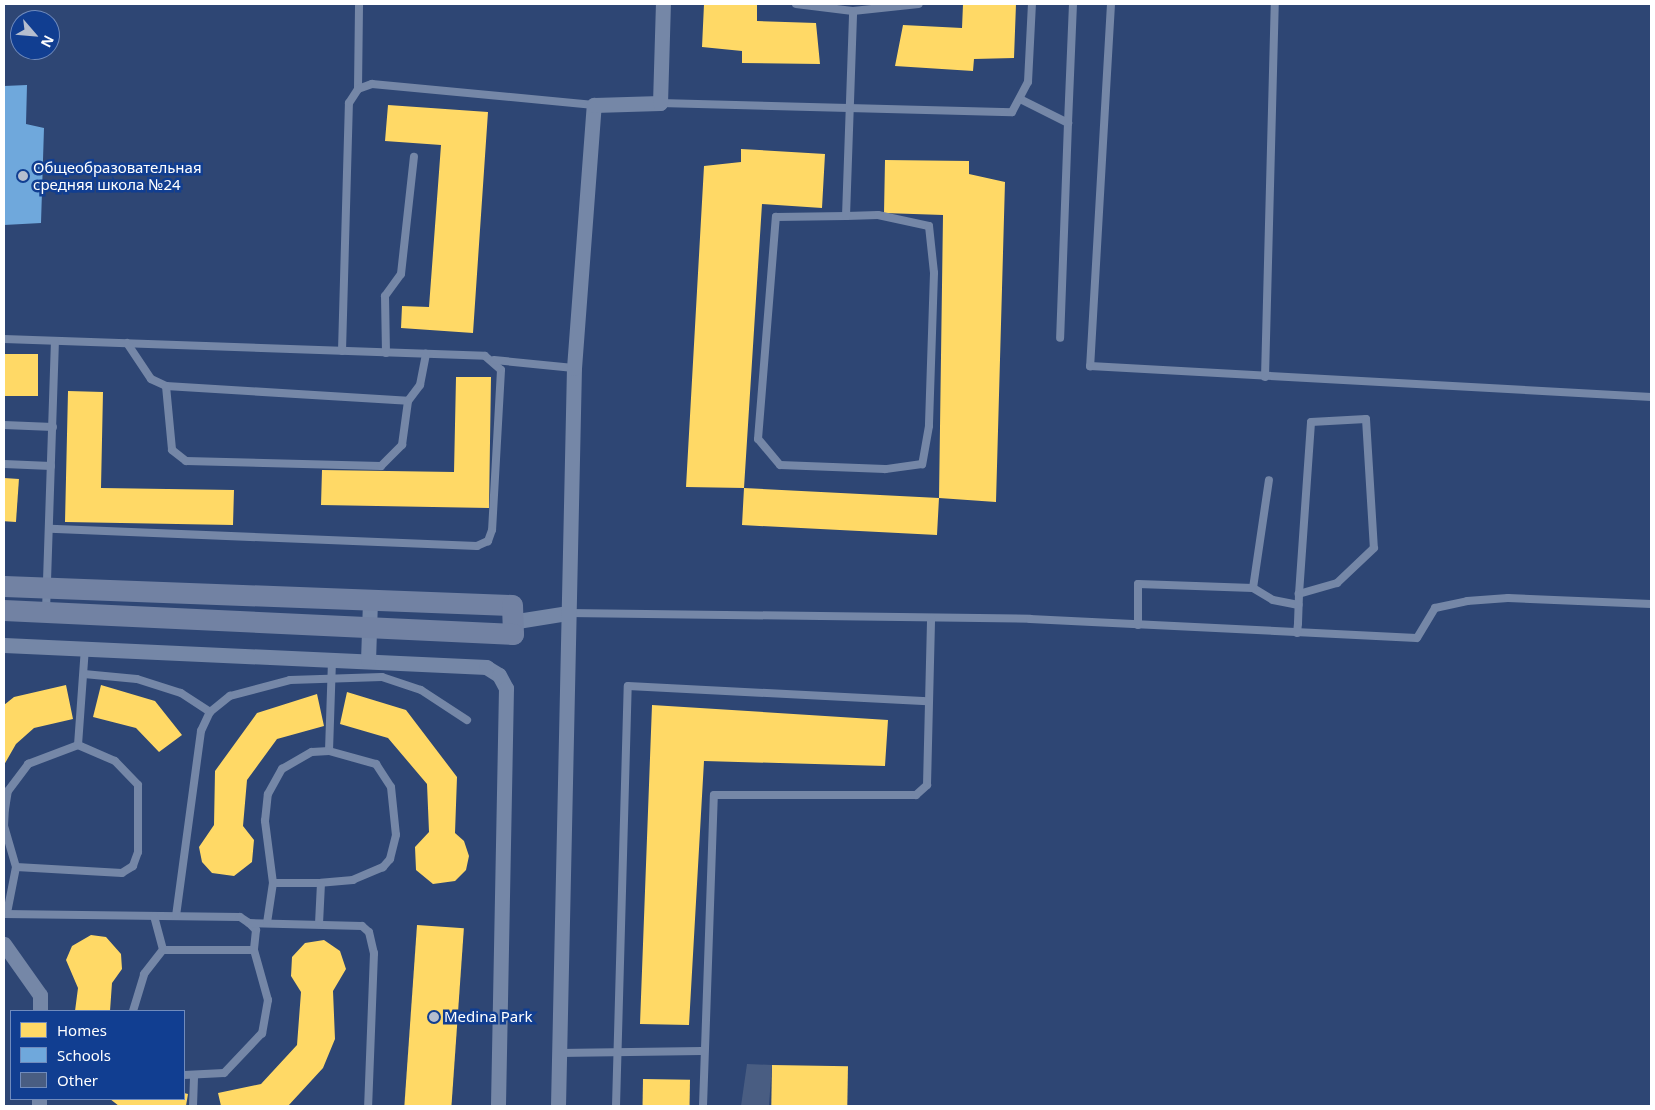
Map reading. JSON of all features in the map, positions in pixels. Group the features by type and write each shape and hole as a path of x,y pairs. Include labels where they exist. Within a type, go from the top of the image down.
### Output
{"street":[{"path":"558,1106 574,368 594,105 660,103 663,4"},
{"path":"4,586 512,605 511,622 513,634 370,625 4,610"},
{"path":"368,661 370,601"},
{"path":"511,622 568,613"},
{"path":"4,646 486,666 506,688 498,1106"},
{"path":"4,944 40,995 40,1010"}],"lane":[{"path":"342,351 349,103 358,89 358,4"},
{"path":"796,4 853,11 919,4"},
{"path":"660,103 852,110 1012,112 1028,82 1032,4"},
{"path":"1060,338 1073,4"},
{"path":"1111,4 1090,366 1651,397"},
{"path":"1265,377 1275,4"},
{"path":"846,216 852,110 853,11"},
{"path":"358,89 372,84 594,105"},
{"path":"1020,99 1068,123"},
{"path":"386,352 385,296 401,274 414,157"},
{"path":"878,215 930,226 934,273 929,426 922,464 885,469 780,464 758,439 776,216 846,216 878,215"},
{"path":"4,339 426,354 574,368"},
{"path":"46,611 55,341"},
{"path":"127,343 151,379 166,386 408,401"},
{"path":"166,386 172,450 186,461 381,466 402,445 408,401 420,385 426,354"},
{"path":"50,529 477,546 488,541 492,530 501,370 494,360"},
{"path":"1297,633 1299,594 1311,422 1366,419 1374,548 1337,582 1299,594"},
{"path":"4,425 53,427"},
{"path":"4,464 52,466"},
{"path":"1253,588 1269,480"},
{"path":"1138,625 1138,584 1253,588 1273,600 1299,605"},
{"path":"568,613 931,618 1138,625 1417,638 1435,608 1467,601 1508,598 1651,604"},
{"path":"703,1106 702,1051 714,795 916,795 926,785 931,618"},
{"path":"78,745 85,648"},
{"path":"329,751 332,659"},
{"path":"84,674 138,679 181,693 210,712"},
{"path":"176,916 196,751 210,712 230,696 290,680 332,677 382,677 421,690 467,720"},
{"path":"616,1106 615,1052 628,686 928,701"},
{"path":"16,867 122,873 133,866 138,852 138,785 115,762 78,745 28,764 8,791 4,826 16,867 5,914 240,917 256,930 254,950 268,1000 262,1033 224,1073 194,1077 185,1075"},
{"path":"267,923 273,883 265,820 268,794 282,769 312,752 329,751 376,764 391,786 396,835 390,859 383,867 353,880 321,883 273,883"},
{"path":"319,924 321,883"},
{"path":"154,916 163,950"},
{"path":"249,923 362,926 374,943 368,1106"},
{"path":"163,950 254,950"},
{"path":"132,1010 144,974 163,950"},
{"path":"559,1053 702,1051"},
{"path":"193,1106 194,1077"}],"building: Homes":[{"path":"704,4 757,4 757,21 816,23 820,64 742,63 742,51 702,47"},
{"path":"963,4 1016,4 1014,58 974,59 973,71 895,66 903,25 962,28"},
{"path":"388,105 488,112 473,333 401,328 402,306 429,307 441,145 385,141"},
{"path":"741,149 825,154 822,208 762,204 744,488 686,487 704,166 741,162"},
{"path":"885,160 969,161 969,174 1005,182 996,502 939,498 943,215 884,213"},
{"path":"4,354 38,354 38,396 4,396"},
{"path":"456,377 491,377 489,508 321,505 322,470 454,472"},
{"path":"68,391 103,392 101,488 234,490 233,525 65,522"},
{"path":"4,478 19,479 16,522 4,521"},
{"path":"744,488 939,498 937,535 742,525"},
{"path":"66,685 73,719 34,728 16,744 4,765 4,705 14,697"},
{"path":"101,685 155,701 182,735 159,752 136,728 93,717"},
{"path":"347,692 406,710 457,777 455,833 464,841 469,856 466,870 455,881 433,884 416,870 415,847 429,832 427,784 388,738 340,724"},
{"path":"317,694 324,726 277,739 247,780 243,826 254,840 252,862 234,876 212,873 202,862 199,847 214,825 215,771 257,713"},
{"path":"652,705 888,720 885,766 704,761 689,1025 640,1024"},
{"name":"Medina Park","path":"417,925 464,928 451,1106 404,1106"},
{"path":"91,935 106,937 121,954 122,969 112,983 110,1010 75,1010 78,988 66,960 72,946"},
{"path":"324,940 340,951 346,969 333,991 335,1039 323,1068 288,1106 221,1106 218,1093 261,1084 297,1045 301,992 291,976 292,957 305,943"},
{"path":"772,1065 848,1066 847,1106 771,1105"},
{"path":"643,1079 690,1080 690,1106 643,1106"},
{"path":"185,1093 188,1094 186,1106 119,1106 111,1100 185,1100"}],"building: Schools":[{"name":"Общеобразовательная средняя школа №24","path":"27,85 26,124 44,128 41,223 4,225 4,86"}],"building: Other":[{"path":"747,1064 772,1065 769,1105 741,1106"}],"place":[{"name":"Общеобразовательная средняя школа №24","path":"23,176"},
{"name":"Medina Park","path":"434,1017"}]}
